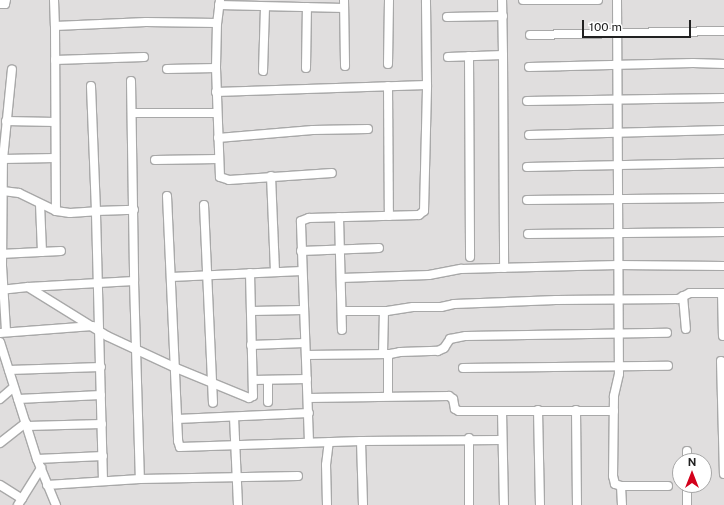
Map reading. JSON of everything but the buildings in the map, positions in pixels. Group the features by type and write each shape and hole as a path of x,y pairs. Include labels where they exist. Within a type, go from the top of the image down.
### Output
{"street":[{"path":"0,4 5,4 6,0"},
{"path":"54,0 54,158 56,211"},
{"path":"388,0 388,64"},
{"path":"309,442 301,221 309,218 419,215 424,211 427,85 426,0"},
{"path":"502,0 504,268"},
{"path":"523,0 598,0"},
{"path":"617,0 616,133 619,366 614,411 613,480 615,484 621,486 668,486"},
{"path":"332,173 223,180 220,177 218,173 216,68 217,23 220,3 265,7 307,7 344,4 345,66"},
{"path":"263,71 265,7"},
{"path":"306,68 307,7"},
{"path":"446,17 503,16"},
{"path":"54,26 146,22 217,23"},
{"path":"530,35 724,31"},
{"path":"448,57 503,55"},
{"path":"469,56 470,258"},
{"path":"54,60 144,57"},
{"path":"529,67 617,64 724,64"},
{"path":"167,69 216,68"},
{"path":"12,69 3,158 1,254 3,332 96,328"},
{"path":"131,82 134,281 140,479"},
{"path":"216,92 427,85"},
{"path":"91,86 99,284 96,328 101,367 103,481"},
{"path":"388,86 389,216"},
{"path":"527,101 617,98 724,98"},
{"path":"132,113 217,113"},
{"path":"6,121 54,122"},
{"path":"218,138 326,130 368,129"},
{"path":"529,135 724,130"},
{"path":"3,158 54,158"},
{"path":"155,160 218,159"},
{"path":"527,167 724,163"},
{"path":"271,176 275,272"},
{"path":"3,191 19,192 56,211 70,213 134,210"},
{"path":"167,196 176,368 178,441 180,447 469,438 502,440"},
{"path":"527,200 724,198"},
{"path":"40,204 42,252"},
{"path":"204,205 213,403"},
{"path":"339,217 342,330"},
{"path":"528,234 724,232"},
{"path":"301,251 379,248"},
{"path":"1,254 61,251"},
{"path":"341,278 429,275 456,270 504,268 618,265 724,266"},
{"path":"171,276 302,271"},
{"path":"28,287 112,338 137,348 176,368 250,398 253,396 253,380 250,273"},
{"path":"2,290 28,287 134,281"},
{"path":"342,311 384,311 413,307 441,307 464,303 678,299 690,293 723,293 723,336"},
{"path":"683,296 686,329"},
{"path":"251,311 304,310"},
{"path":"384,311 388,396"},
{"path":"306,355 385,354 438,351 444,348 450,338 466,336 667,333"},
{"path":"0,342 2,354 9,370 37,459 56,505"},
{"path":"251,345 305,343"},
{"path":"721,361 724,474"},
{"path":"463,368 668,366"},
{"path":"9,370 101,367"},
{"path":"253,380 307,379"},
{"path":"268,380 268,402"},
{"path":"0,399 14,387"},
{"path":"18,399 101,395"},
{"path":"308,398 449,396 453,399 455,409 459,411 614,411"},
{"path":"538,410 540,505"},
{"path":"576,410 577,505"},
{"path":"502,411 504,505"},
{"path":"177,419 309,413"},
{"path":"234,417 238,505"},
{"path":"0,444 26,425 102,424"},
{"path":"469,438 470,505"},
{"path":"361,441 363,505"},
{"path":"327,505 326,466 329,442"},
{"path":"37,459 103,456"},
{"path":"0,485 20,502 41,468"},
{"path":"47,485 140,479 298,476"},
{"path":"621,486 622,505"},
{"path":"687,493 687,505"}],"shaded area":[{"path":"0,0 724,0 724,505 0,505"}]}
